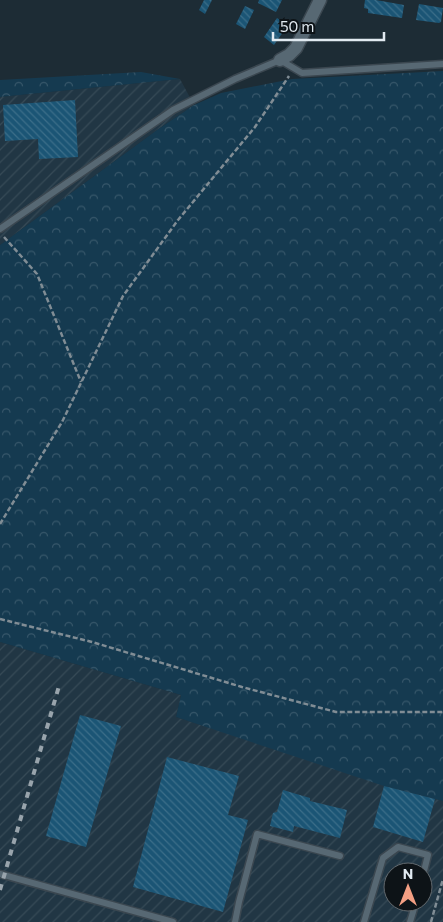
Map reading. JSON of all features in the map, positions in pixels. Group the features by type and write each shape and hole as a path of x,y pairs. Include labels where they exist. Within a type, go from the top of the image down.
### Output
{"street":[{"path":"280,60 296,48 320,0"}],"lane":[{"path":"0,231 173,110 235,79 280,60 302,73 443,64"},
{"path":"235,922 257,834 340,856"},
{"path":"364,922 383,858 398,846 428,856 426,862"},
{"path":"0,874 173,922"}],"path":[{"path":"0,524 62,422 123,296 178,220 255,127 294,69"},
{"path":"0,231 37,274 81,382"},
{"path":"0,618 92,642 242,687 336,712 443,712"},
{"path":"431,922 443,879"}],"shaded area":[{"path":"180,79 194,105 0,245 0,97"},
{"path":"0,642 181,695 176,717 443,801 443,922 0,922"}],"green space":[{"path":"443,71 443,801 384,786 176,717 181,695 0,642 0,245 157,130 194,105 221,93 292,79"},
{"path":"141,72 180,79 0,97 0,80"}],"building":[{"path":"204,0 212,0 205,14 199,10"},
{"path":"259,0 282,0 276,12 258,3"},
{"path":"365,0 404,5 402,18 368,13 368,9 364,8"},
{"path":"419,4 443,8 441,22 416,20"},
{"path":"245,6 254,10 245,29 236,24"},
{"path":"277,18 288,25 274,45 264,37"},
{"path":"75,100 78,157 39,159 38,139 5,141 3,105"},
{"path":"80,715 121,726 86,847 46,836"},
{"path":"167,757 239,776 228,815 248,820 223,912 133,887"},
{"path":"384,786 435,799 423,842 373,827"},
{"path":"283,790 310,798 310,801 347,810 340,838 294,826 293,832 270,826 273,813 277,812"}],"railway":[{"path":"0,890 59,686"}]}
